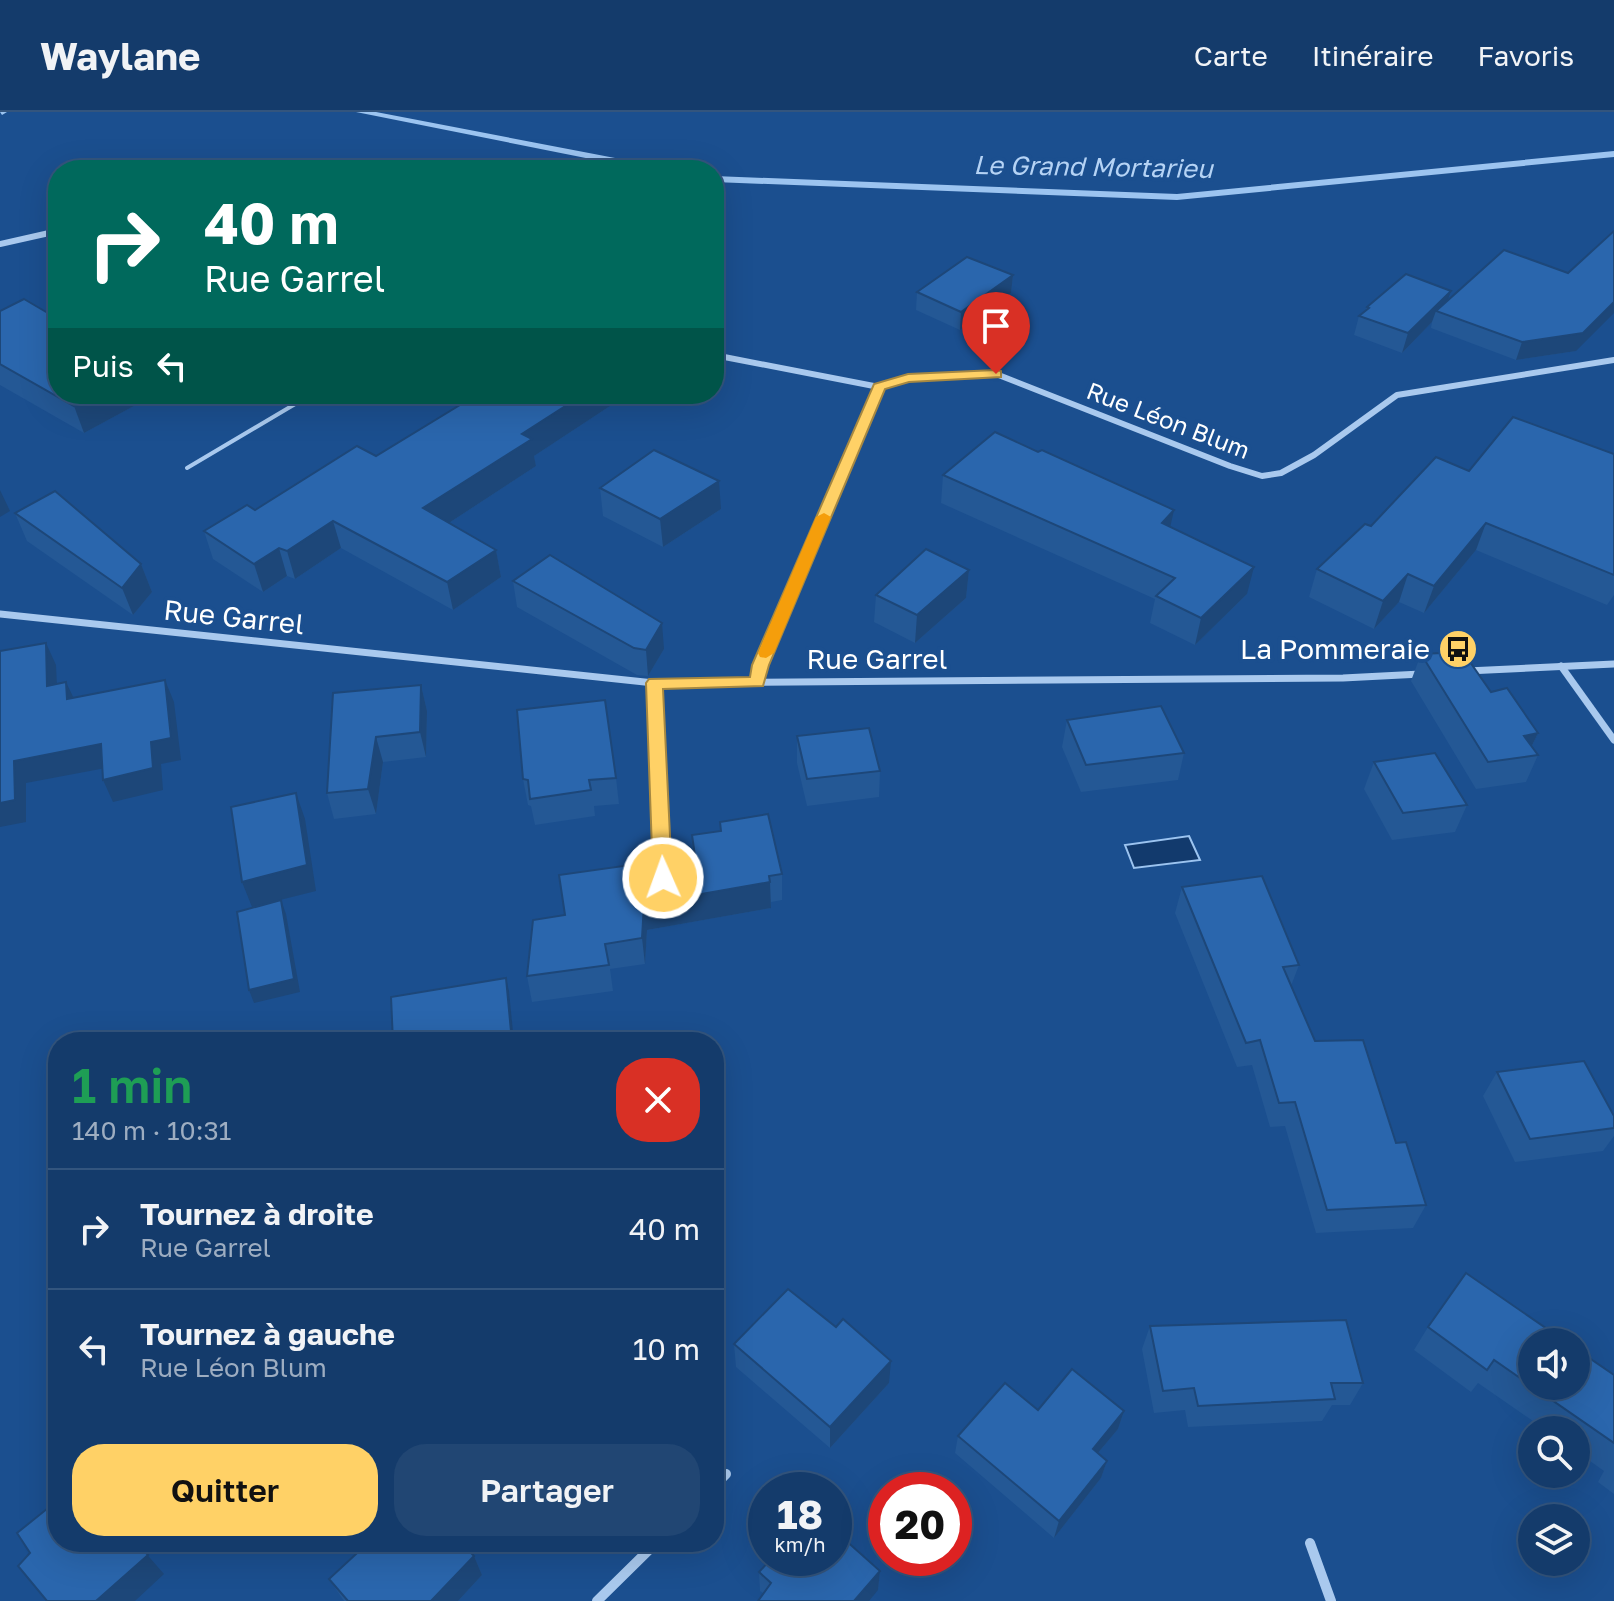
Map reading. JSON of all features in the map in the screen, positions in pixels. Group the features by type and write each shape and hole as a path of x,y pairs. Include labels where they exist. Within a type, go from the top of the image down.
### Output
{"street":[{"path":"0,244 48,233"},
{"name":"Rue Léon Blum","path":"724,357 879,387 908,378 996,374 1230,466 1266,476 1299,467 1373,408 1397,395 1614,360"},
{"path":"758,682 760,665 879,387"},
{"name":"Rue Garrel","path":"0,614 654,683 1343,678 1437,673"},
{"path":"1452,672 1614,664"},
{"path":"1561,666 1614,740"},
{"path":"1310,1543 1331,1601"},
{"path":"597,1601 647,1552"}],"lane":[{"path":"187,468 295,404"},
{"path":"654,683 663,878"}],"water":[{"path":"1189,836 1200,860 1134,868 1125,845"}],"building":[{"path":"1614,231 1614,302 1583,333 1522,342 1436,311 1504,250 1568,273"},
{"path":"967,257 1013,275 961,312 917,292"},
{"path":"1406,274 1451,291 1408,333 1359,316 1367,307"},
{"path":"24,299 48,313 48,391 0,364 0,311"},
{"path":"462,404 568,404 522,434 532,439 423,508 496,550 447,582 333,521 287,551 279,548 254,564 204,531 247,505 255,510 357,446 376,456"},
{"path":"1513,417 1614,454 1614,575 1486,523 1434,586 1408,574 1383,601 1317,569 1365,524 1371,526 1436,457 1469,471"},
{"path":"995,432 1174,510 1162,523 1254,567 1201,618 1156,596 1175,578 943,475"},
{"path":"654,450 719,481 660,519 600,488"},
{"path":"55,491 141,564 122,588 15,513"},
{"path":"926,549 969,570 917,615 876,595"},
{"path":"550,555 662,623 646,650 634,648 513,581"},
{"path":"46,643 47,686 66,682 67,699 165,680 171,738 151,742 153,768 103,780 101,744 14,761 15,800 0,803 0,651"},
{"path":"1463,652 1491,692 1507,688 1538,733 1524,736 1538,755 1488,762 1421,654"},
{"path":"421,685 420,732 376,737 368,789 327,793 333,693"},
{"path":"605,700 616,778 589,780 591,790 530,799 528,780 523,779 517,710"},
{"path":"1161,706 1184,753 1086,765 1067,720"},
{"path":"869,728 880,771 807,779 797,736"},
{"path":"1435,753 1467,805 1403,813 1374,762"},
{"path":"296,793 307,865 242,882 231,807"},
{"path":"768,814 782,874 769,876 770,882 644,904 642,938 605,944 609,965 527,976 533,920 565,915 559,875 695,856 692,835 721,831 720,822"},
{"path":"1262,876 1299,965 1283,967 1315,1041 1363,1040 1396,1143 1406,1142 1426,1205 1327,1210 1295,1102 1279,1103 1260,1040 1246,1043 1182,887"},
{"path":"281,900 294,979 249,990 237,912"},
{"path":"506,978 511,1032 393,1032 391,997"},
{"path":"1584,1061 1614,1116 1614,1128 1530,1139 1497,1072"},
{"path":"1466,1273 1546,1328 1518,1328 1518,1377 1494,1360 1487,1370 1428,1327"},
{"path":"788,1289 836,1327 843,1319 891,1361 830,1427 734,1344"},
{"path":"1346,1320 1363,1383 1331,1383 1335,1399 1198,1406 1194,1388 1163,1391 1150,1326"},
{"path":"1590,1359 1614,1375 1614,1443 1590,1426 1590,1416 1575,1416 1552,1400 1590,1400"},
{"path":"1072,1369 1124,1411 1093,1449 1107,1461 1059,1521 958,1436 1005,1383 1038,1410"},
{"path":"48,1508 48,1552 145,1552 148,1555 96,1601 47,1601 18,1566 30,1553 17,1533"},
{"path":"852,1546 868,1560 868,1576 876,1576 854,1601 758,1601 771,1583 763,1576 852,1576"},
{"path":"358,1552 470,1552 474,1556 431,1601 348,1601 329,1579"}],"waterway":[{"name":"Le Grand Mortarieu","path":"361,112 610,160"},
{"name":"Le Grand Mortarieu","path":"724,179 1177,197 1614,154"}],"slow traffic":[{"path":"766,653 824,517"}],"place":[{"name":"La Pommeraie","path":"1458,649"}],"route":[{"path":"663,878 654,683 758,682 760,665 879,387 908,378 996,374"}]}
